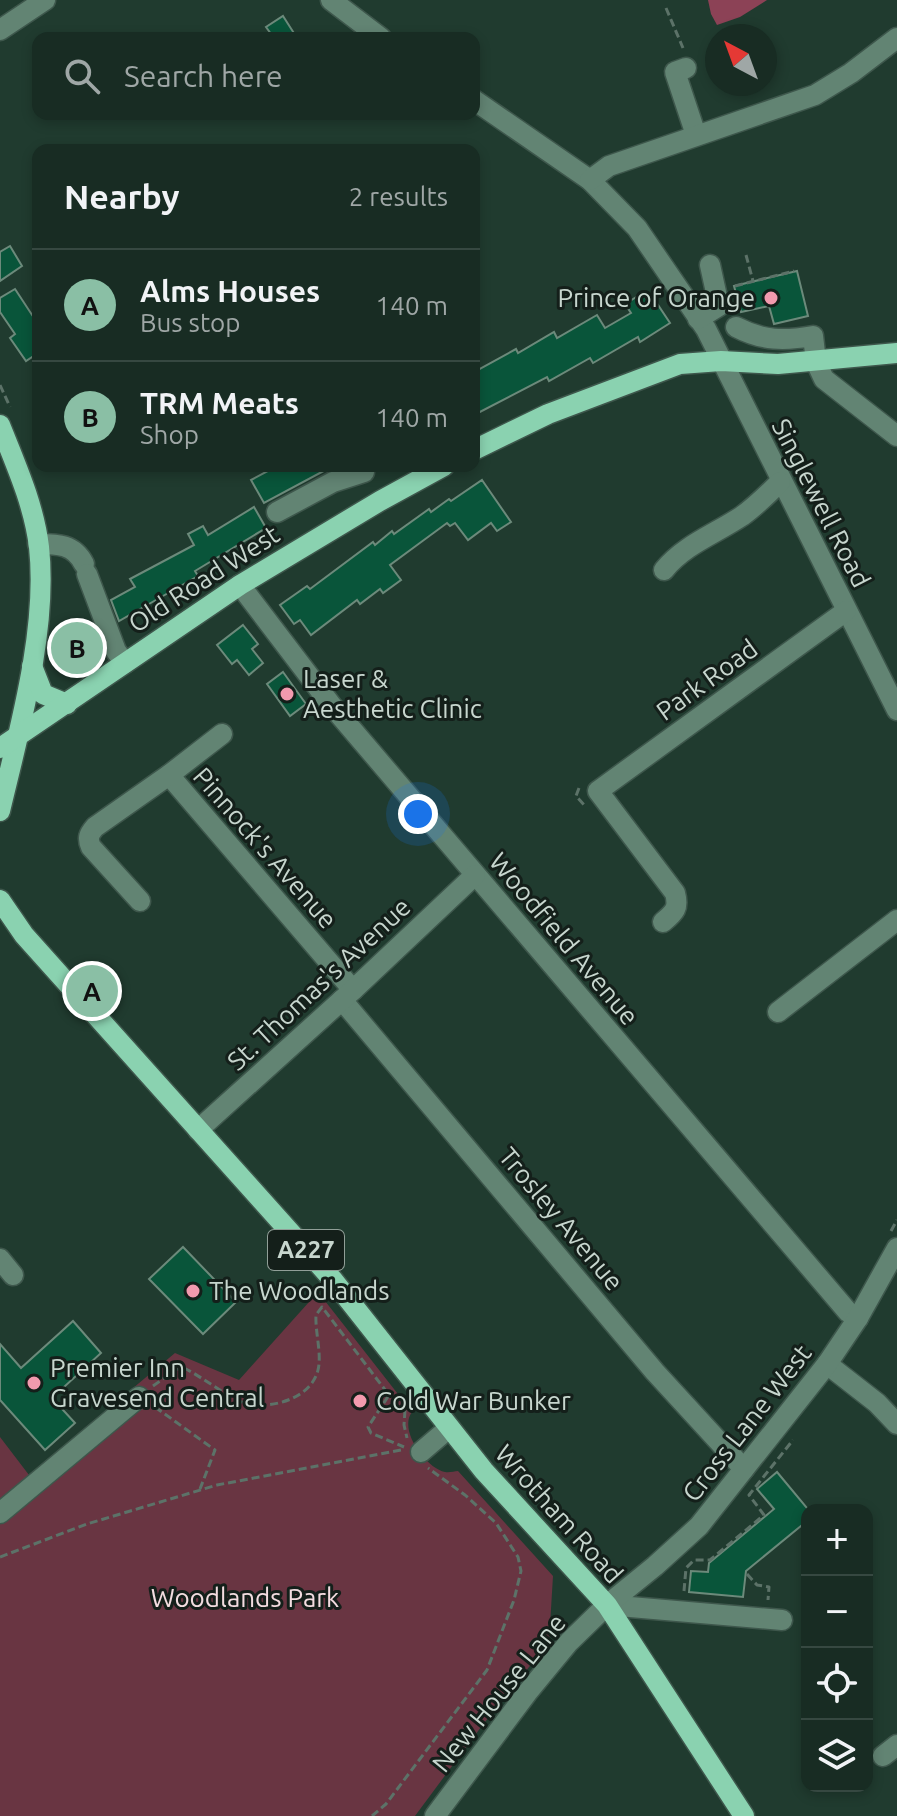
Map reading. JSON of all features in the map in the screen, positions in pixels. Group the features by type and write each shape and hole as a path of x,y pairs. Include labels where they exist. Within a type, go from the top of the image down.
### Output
{"main road":[{"path":"480,447 548,414 680,364 721,361 778,364 897,353"},
{"path":"0,811 9,743 32,665 40,595 38,544 3,422"},
{"name":"Old Road West","path":"9,743 240,585 433,472"},
{"path":"32,665 43,694 67,704"},
{"name":"Wrotham Road","path":"0,900 24,935 349,1300 449,1428 525,1517 607,1605 744,1816"}],"street":[{"path":"0,30 45,0"},
{"path":"331,0 373,32"},
{"path":"590,180 609,166 815,95 851,73 897,38"},
{"path":"677,68 696,135"},
{"name":"Singlewell Road","path":"480,104 590,180 637,228 698,319 721,361 897,710"},
{"path":"698,319 719,306 710,265"},
{"path":"736,327 770,340 788,341 813,336 819,372 834,388 897,436"},
{"path":"277,512 355,472"},
{"path":"364,472 380,501"},
{"path":"664,570 686,549 741,516 780,482"},
{"path":"38,544 70,548 86,569 116,651 125,663"},
{"name":"Woodfield Avenue","path":"240,585 332,706 848,1312 858,1318"},
{"name":"Park Road","path":"596,792 846,611"},
{"path":"140,901 91,847 89,833 169,775 211,735"},
{"name":"Pinnock's Avenue","path":"169,775 348,995"},
{"path":"596,792 675,893 676,911 663,922"},
{"name":"St. Thomas's Avenue","path":"198,1130 475,875"},
{"path":"778,1012 897,920"},
{"name":"Trosley Avenue","path":"348,995 655,1372 744,1469"},
{"name":"Cross Lane West","path":"607,1605 699,1526 827,1364 858,1318 894,1240"},
{"path":"827,1364 877,1403 897,1424"},
{"path":"0,1513 139,1397"},
{"path":"417,1455 449,1428"},
{"path":"607,1605 774,1614"},
{"name":"New House Lane","path":"435,1816 527,1693 569,1642 607,1605"}],"path":[{"path":"666,8 677,68"},
{"path":"746,255 753,281"},
{"path":"716,291 794,271"},
{"path":"0,385 3,422"},
{"path":"596,792 592,809 582,805 575,794 596,792"},
{"path":"894,1240 897,1220"},
{"path":"200,1489 215,1450 139,1397 177,1369 186,1369 244,1403 270,1405 295,1398 312,1384 318,1369 316,1315 322,1307 389,1395 370,1422 368,1427 371,1433 417,1455 465,1495 496,1523 518,1557 521,1571 514,1600 487,1670 386,1804 372,1816"},
{"path":"405,1410 404,1425 417,1455"},
{"path":"689,1596 684,1592 686,1568 696,1559 710,1560 764,1515 749,1495 792,1442 789,1436"},
{"path":"0,1557 87,1524 200,1489 262,1474 417,1455"},
{"path":"747,1574 757,1585 769,1587 774,1614"}],"green space":[{"name":"Woodlands Park","path":"318,1292 412,1412 409,1420 411,1438 423,1456 438,1469 458,1471 553,1576 549,1642 415,1816 0,1816 0,1437 29,1475 175,1353 239,1380"}],"shaded area":[{"path":"708,0 767,0 740,17 720,24 716,24"}],"building":[{"path":"283,16 293,32 270,32 266,27"},
{"path":"10,246 22,266 0,281 0,252"},
{"name":"Prince of Orange","path":"797,271 808,316 774,324 769,306 741,312 734,286"},
{"path":"15,289 32,315 32,357 26,361 10,338 15,334 0,312 0,298"},
{"path":"643,293 650,306 656,302 670,323 640,342 638,337 593,363 590,358 549,381 547,377 480,412 480,369 516,349 518,353 554,332 557,338 597,315 605,328 631,313 625,304"},
{"path":"266,472 322,472 264,503 251,480"},
{"path":"482,480 511,522 497,531 491,523 468,540 455,523 450,526 447,523 390,565 401,580 383,593 380,589 360,604 357,600 311,635 300,620 294,624 280,605 307,586 310,589 373,542 375,545 392,531 394,534 429,509 431,512"},
{"path":"254,507 266,528 195,571 198,576 119,621 111,600 135,587 130,579 194,545 188,534 203,526 208,535"},
{"path":"243,625 258,644 252,649 263,663 249,675 237,660 232,664 217,645"},
{"name":"Laser & Aesthetic Clinic","path":"283,672 306,704 290,716 267,684"},
{"name":"The Woodlands","path":"183,1247 236,1302 203,1334 149,1279"},
{"name":"Premier Inn Gravesend Central","path":"73,1321 101,1353 52,1398 75,1423 45,1450 0,1400 0,1344 21,1368"},
{"path":"777,1472 804,1504 801,1504 801,1526 746,1571 743,1597 689,1592 691,1571 708,1572 709,1563 774,1509 757,1489"}],"place":[{"name":"Prince of Orange","path":"771,298"},
{"name":"TRM Meats","path":"77,648"},
{"name":"Laser & Aesthetic Clinic","path":"287,694"},
{"name":"Alms Houses","path":"92,991"},
{"name":"The Woodlands","path":"193,1291"},
{"name":"Premier Inn Gravesend Central","path":"34,1383"},
{"name":"Cold War Bunker","path":"360,1401"}]}
